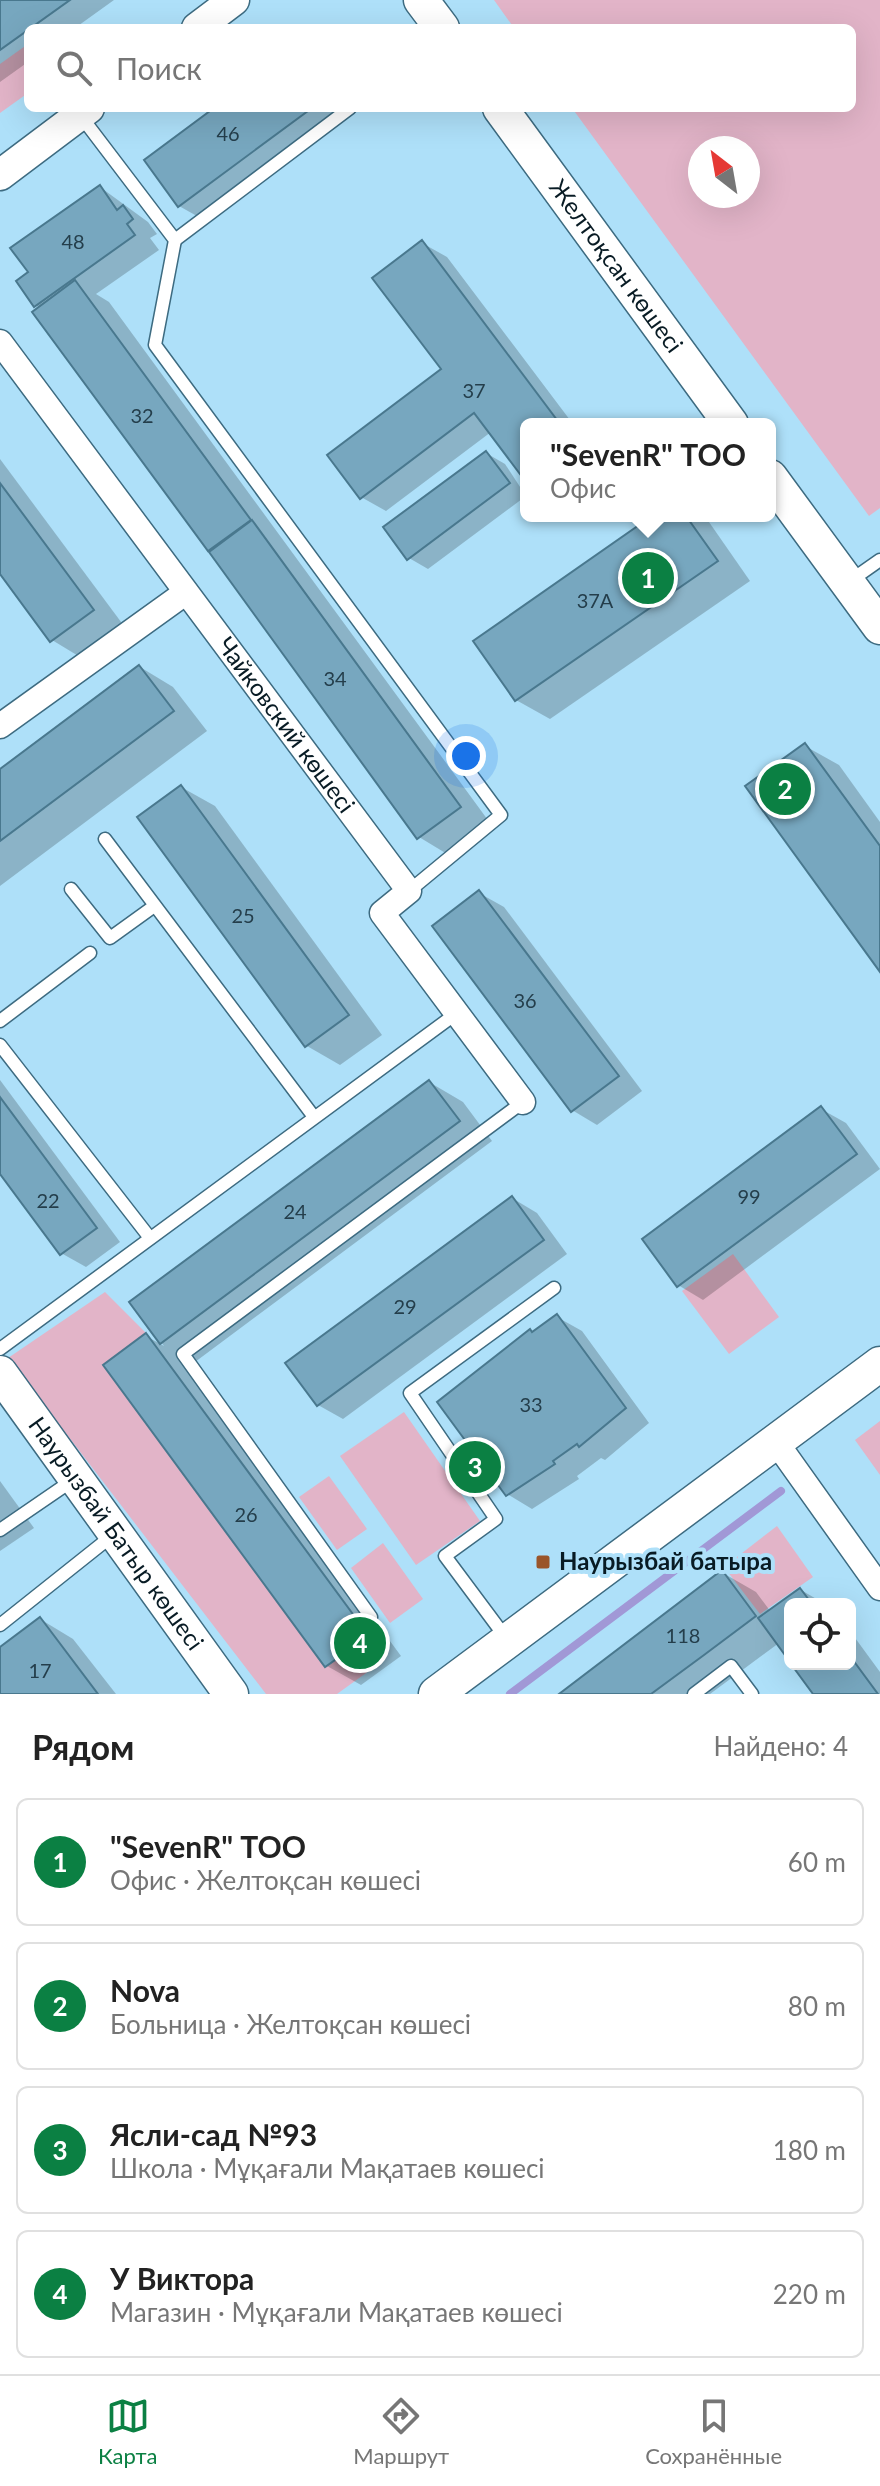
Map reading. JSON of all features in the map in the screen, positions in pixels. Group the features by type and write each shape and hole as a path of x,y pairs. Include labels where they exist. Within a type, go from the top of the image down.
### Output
{"main road":[{"path":"421,0 439,24"},
{"name":"Желтоқсан көшесі","path":"503,112 727,418"},
{"path":"776,485 880,627"},
{"path":"437,1694 880,1364"},
{"name":"Наурызбай Батыр көшесі","path":"0,1373 231,1694"}],"street":[{"path":"202,24 234,0"},
{"path":"0,175 84,112"},
{"name":"Чайковский көшесі","path":"0,342 409,891"},
{"path":"0,726 185,593"},
{"path":"409,891 382,913 523,1102"},
{"path":"776,1442 880,1588"}],"lane":[{"path":"86,112 175,240"},
{"path":"345,112 175,240 155,345 501,815 409,891"},
{"path":"848,583 880,560"},
{"path":"105,839 153,907 314,1117"},
{"path":"71,889 110,938 153,907"},
{"path":"0,1021 90,953"},
{"path":"0,1349 457,1013"},
{"path":"0,1045 150,1238"},
{"path":"371,1617 183,1354 523,1102"},
{"path":"508,1641 445,1556 496,1519 410,1393 554,1288"},
{"path":"0,1530 76,1478"},
{"path":"0,1625 115,1533"},
{"path":"694,1694 731,1666 752,1694"}],"shaded area":[{"path":"494,0 880,0 880,508 869,516 575,112 856,112 856,24 511,24"},
{"path":"24,47 24,96 0,113 0,64"},
{"path":"733,1254 779,1317 729,1354 682,1291"},
{"path":"105,1292 146,1333 103,1365 325,1667 369,1636 380,1663 337,1694 266,1694 8,1358"},
{"path":"404,1412 480,1521 416,1565 340,1456"},
{"path":"880,1421 880,1475 855,1440"},
{"path":"329,1476 367,1529 337,1550 299,1497"},
{"path":"777,1526 813,1577 760,1614 724,1567"},
{"path":"383,1543 423,1599 390,1623 351,1568"}],"building":[{"path":"0,0 70,0 36,24 24,24 24,33 0,50"},
{"path":"209,112 307,112 178,207 144,160"},
{"path":"100,185 117,210 123,205 133,219 127,224 135,235 34,307 16,281 28,272 10,248"},
{"path":"422,240 556,418 520,418 520,474 474,413 360,499 327,455 441,369 372,278"},
{"path":"75,280 251,520 208,551 32,312"},
{"path":"486,451 510,483 407,560 383,527"},
{"path":"0,483 94,610 50,642 0,574"},
{"path":"252,520 461,807 417,839 209,552"},
{"path":"643,522 690,522 718,561 515,701 473,641"},
{"path":"139,665 174,711 0,841 0,769"},
{"path":"805,743 880,846 880,972 745,786"},
{"path":"181,785 349,1015 305,1047 137,817"},
{"path":"479,890 619,1076 571,1112 432,926"},
{"path":"429,1080 460,1121 160,1344 129,1302"},
{"path":"0,1097 97,1228 60,1255 0,1174"},
{"path":"821,1106 857,1154 677,1287 642,1239"},
{"path":"512,1196 544,1240 317,1406 285,1363"},
{"path":"557,1314 626,1408 579,1447 577,1444 553,1461 555,1464 506,1496 437,1402 530,1329 532,1332"},
{"path":"146,1333 369,1636 325,1667 103,1365"},
{"path":"722,1570 756,1616 651,1694 559,1694"},
{"path":"800,1588 808,1598 786,1598"},
{"path":"784,1599 784,1654 758,1618"},
{"path":"40,1617 98,1694 0,1694 0,1647"},
{"path":"856,1664 878,1694 813,1694 795,1670 856,1670"}],"waterway":[{"path":"510,1694 781,1491"}],"place":[{"name":"\"SevenR\" ТОО","path":"648,578"},
{"name":"Nova","path":"785,789"},
{"name":"Ясли-сад №93","path":"475,1467"},
{"name":"Наурызбай батыра","path":"543,1562"},
{"name":"У Виктора","path":"360,1643"}]}
